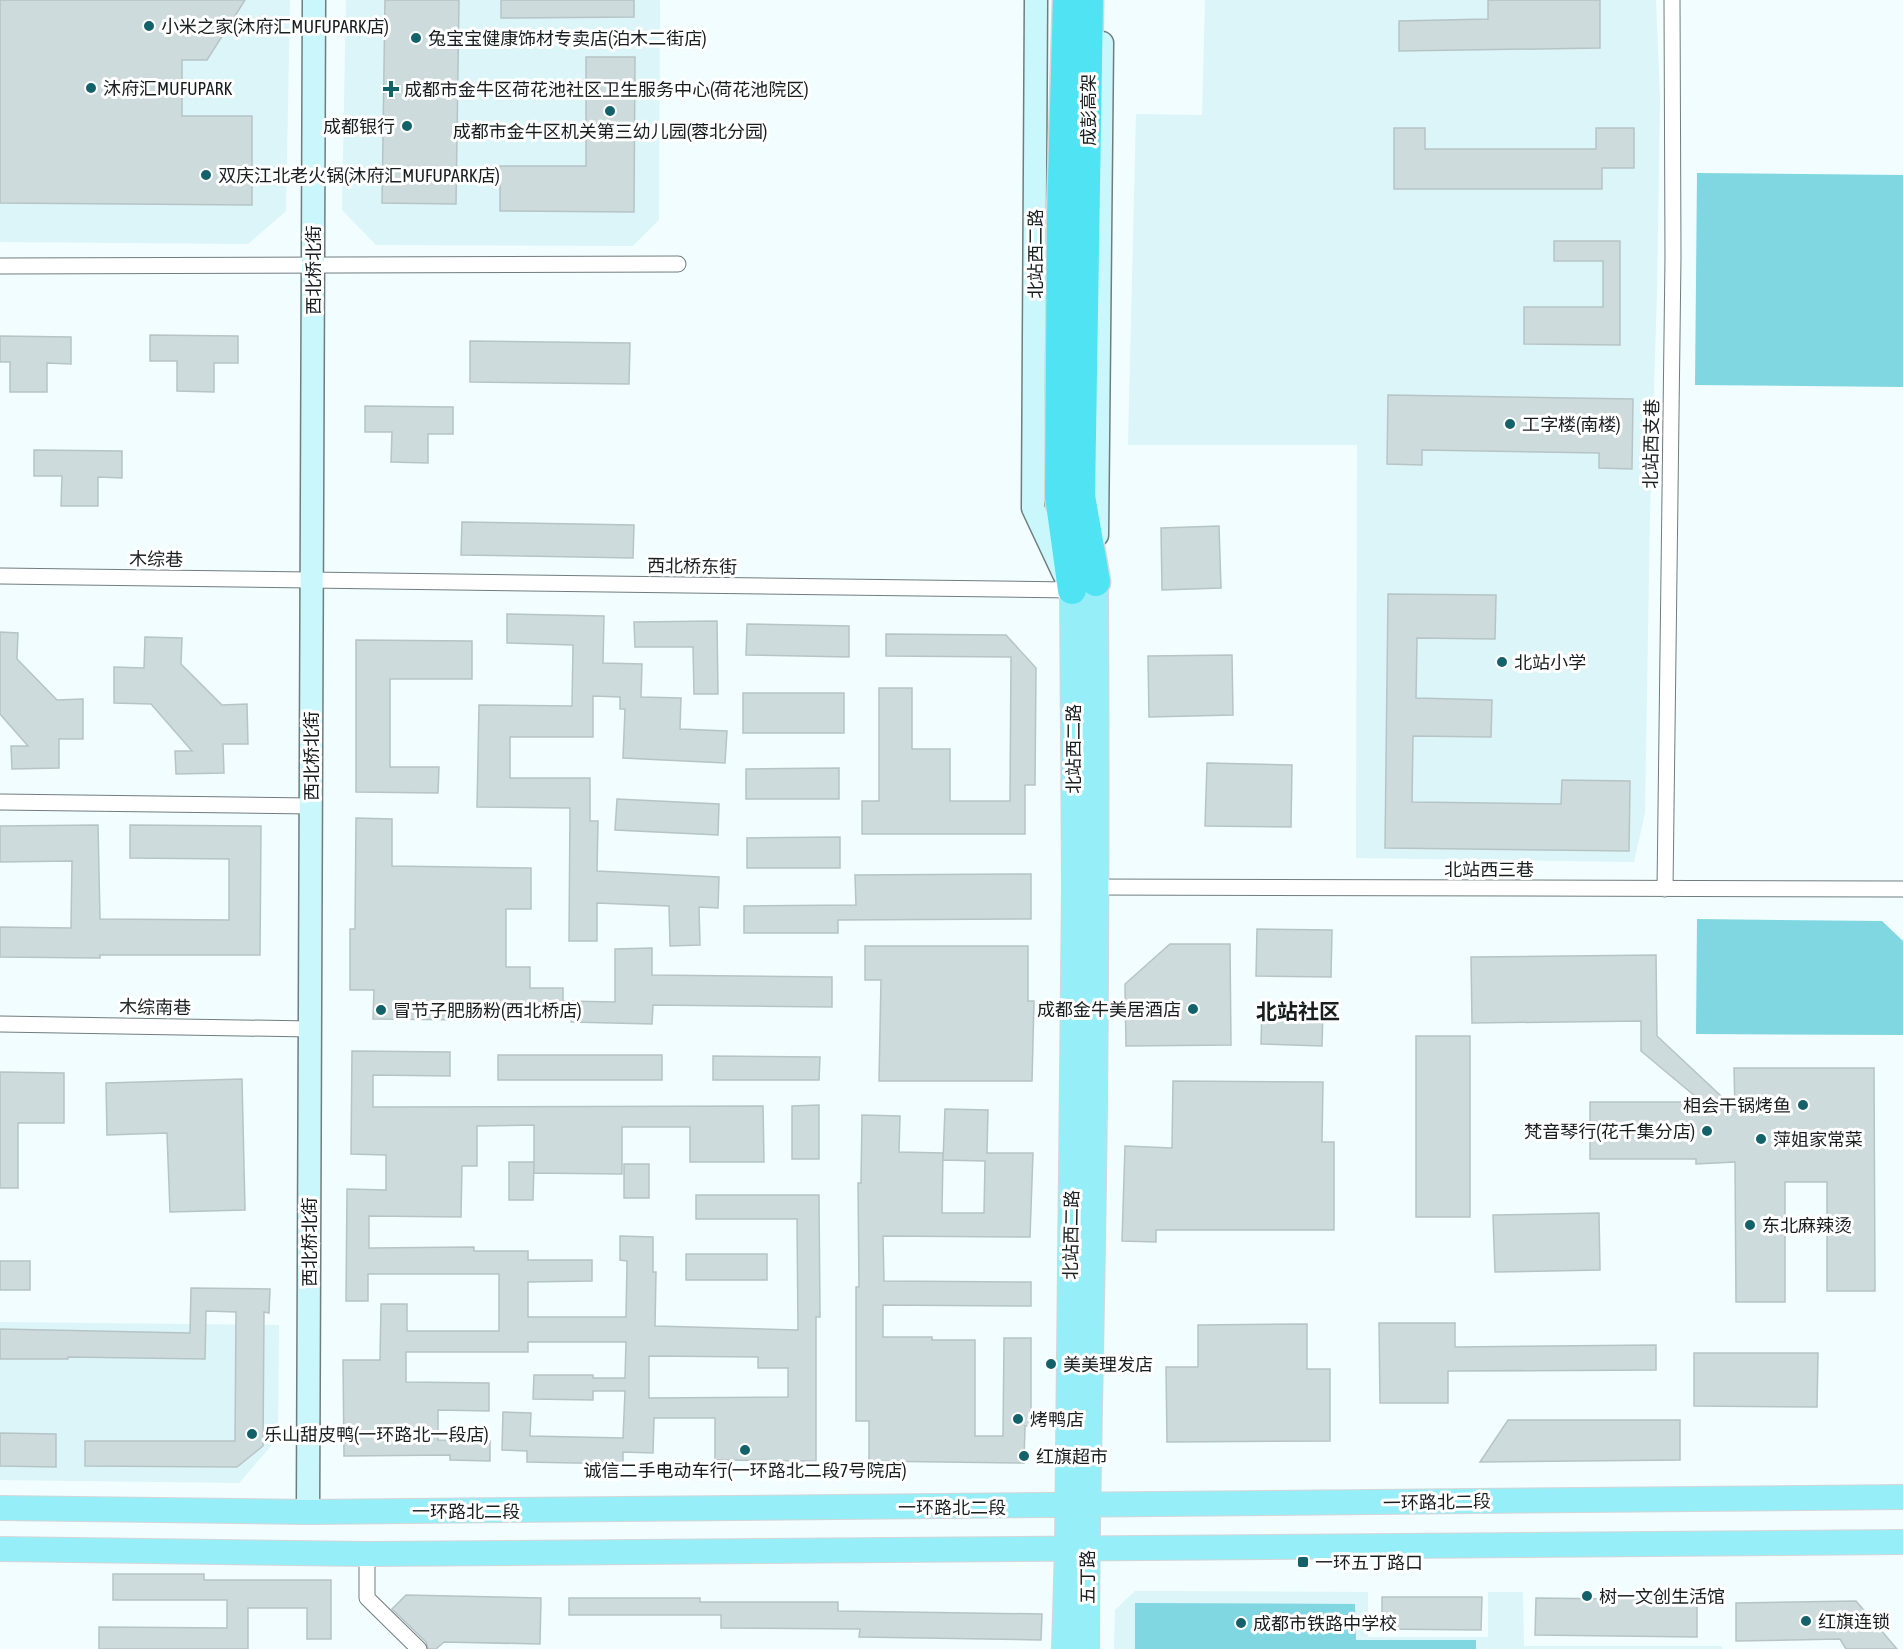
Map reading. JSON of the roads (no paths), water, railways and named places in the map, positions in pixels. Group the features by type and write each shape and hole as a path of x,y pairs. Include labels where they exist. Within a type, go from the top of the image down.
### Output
{"highway":[{"name":"成彭高架","path":"1067,0 1073,219"},
{"name":"成彭高架","path":"1073,219 1089,0"},
{"path":"1073,219 1084,586"}],"main road":[{"name":"北站西二路","path":"1077,1506 1085,887 1084,586"},
{"name":"一环路北二段","path":"0,1508 308,1512 1903,1497"},
{"name":"五丁路","path":"1077,1506 1077,1547 1087,1649"},
{"path":"0,1549 367,1554 1903,1542"},
{"name":"五丁路","path":"1064,1649 1077,1547"}],"street":[{"name":"西北桥北街","path":"308,1512 314,0"},
{"name":"北站西二路","path":"1036,0 1033,508 1084,586"},
{"name":"北站西二路","path":"1084,586 1103,0"},
{"name":"北站西支巷","path":"1665,889 1673,256 1672,0"},
{"path":"0,266 678,264"},
{"name":"木综巷","path":"0,576 312,580"},
{"name":"西北桥东街","path":"312,580 1084,586"},
{"path":"0,802 311,806"},
{"name":"北站西三巷","path":"1085,887 1903,889"},
{"name":"木综南巷","path":"0,1024 310,1029"},
{"path":"367,1554 367,1598 419,1649"}],"place":[{"name":"小米之家(沐府汇MUFUPARK店)","path":"149,26"},
{"name":"兔宝宝健康饰材专卖店(泊木二街店)","path":"416,38"},
{"name":"沐府汇MUFUPARK","path":"91,88"},
{"name":"成都市金牛区荷花池社区卫生服务中心(荷花池院区)","path":"391,89"},
{"name":"成都市金牛区机关第三幼儿园(蓉北分园)","path":"610,111"},
{"name":"成都银行","path":"407,126"},
{"name":"双庆江北老火锅(沐府汇MUFUPARK店)","path":"206,175"},
{"name":"工字楼(南楼)","path":"1510,424"},
{"name":"北站小学","path":"1502,662"},
{"name":"成都金牛美居酒店","path":"1193,1009"},
{"name":"冒节子肥肠粉(西北桥店)","path":"381,1010"},
{"name":"相会干锅烤鱼","path":"1803,1105"},
{"name":"梵音琴行(花千集分店)","path":"1707,1131"},
{"name":"萍姐家常菜","path":"1761,1139"},
{"name":"东北麻辣烫","path":"1750,1225"},
{"name":"美美理发店","path":"1051,1364"},
{"name":"烤鸭店","path":"1018,1419"},
{"name":"乐山甜皮鸭(一环路北一段店)","path":"252,1434"},
{"name":"诚信二手电动车行(一环路北二段7号院店)","path":"745,1450"},
{"name":"红旗超市","path":"1024,1456"},
{"name":"一环五丁路口","path":"1303,1562"},
{"name":"树一文创生活馆","path":"1587,1596"},
{"name":"红旗连锁","path":"1806,1621"},
{"name":"成都市铁路中学校","path":"1241,1623"}],"district":[{"name":"北站社区","path":"1298,1011"}]}
